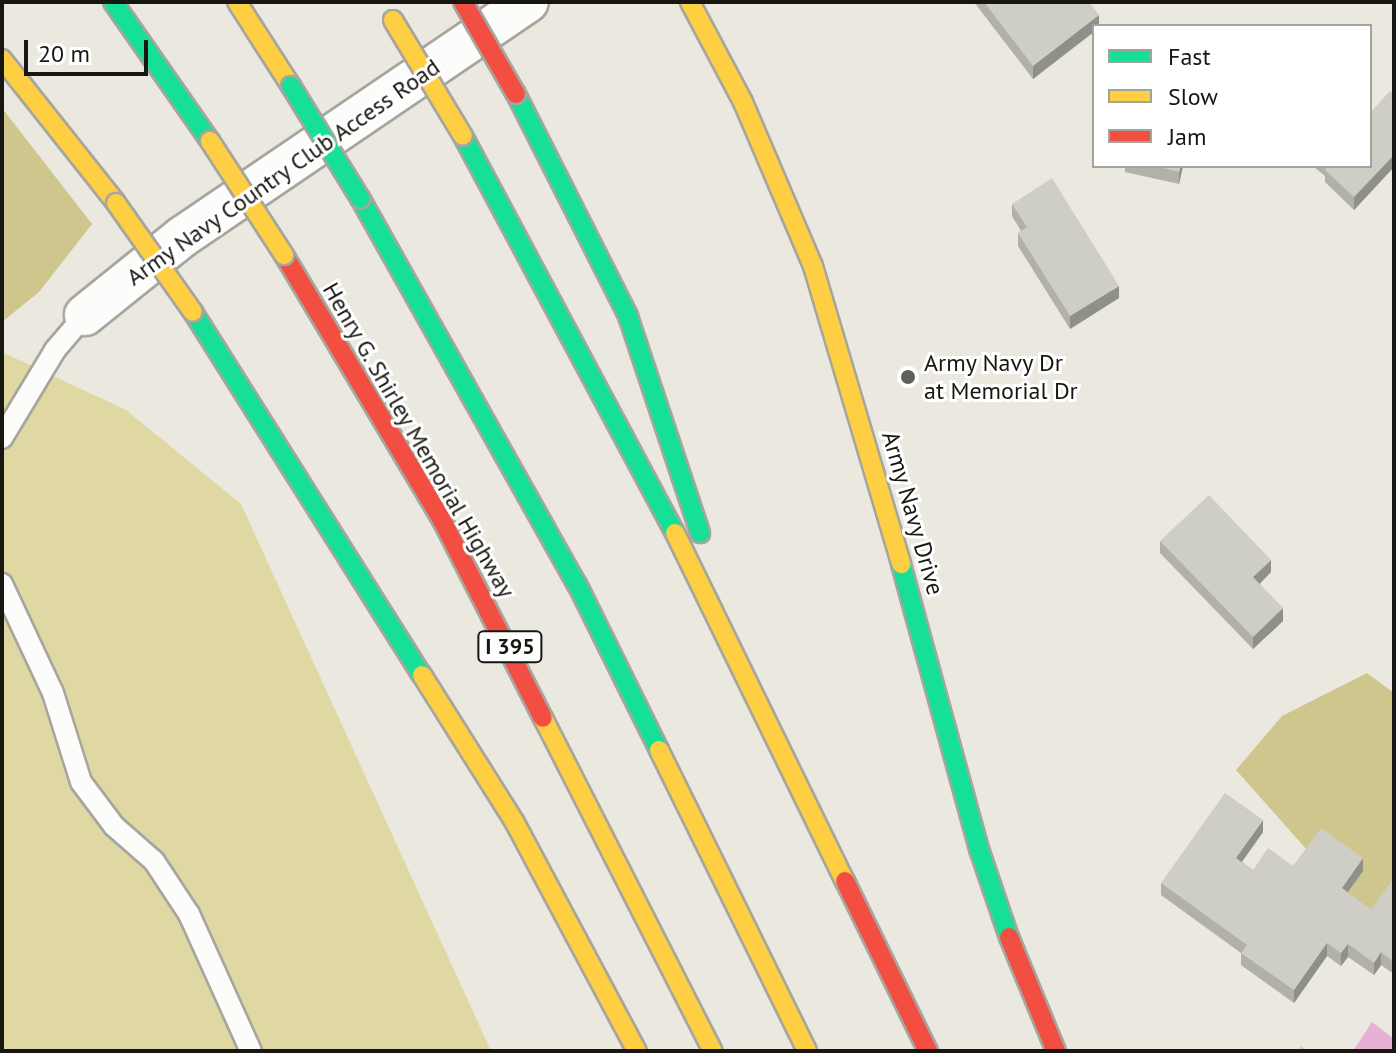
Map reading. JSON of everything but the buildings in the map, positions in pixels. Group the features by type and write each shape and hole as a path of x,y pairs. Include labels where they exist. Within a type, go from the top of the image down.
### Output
{"main road":[{"name":"Henry G. Shirley Memorial Highway","path":"113,2 210,141 284,255 442,520 713,1051"},
{"path":"237,2 360,198 578,586 807,1051"},
{"path":"382,2 463,136 596,377 748,679 928,1051"},
{"path":"463,2 516,94 628,316 748,679"},
{"name":"Army Navy Drive","path":"690,2 743,102 813,266 933,671 979,849 1021,974 1056,1051"},
{"path":"2,59 116,203 193,312 514,821 637,1051"}],"street":[{"name":"Army Navy Country Club Access Road","path":"85,315 182,237 528,2"}],"lane":[{"name":"Army Navy Country Club Access Road","path":"2,438 55,350 85,315"},
{"path":"2,584 53,693 81,782 114,826 154,861 189,914 251,1051"}],"shaded area":[{"path":"2,108 92,224 39,292 2,322"},
{"path":"2,352 126,410 241,504 491,1051 2,1051"},
{"path":"1367,673 1394,693 1394,948 1236,770 1282,716"},
{"path":"1372,1022 1394,1039 1394,1051 1353,1051"}],"traffic: fast":[{"path":"113,2 210,141"},
{"path":"291,86 360,198"},
{"path":"516,94 628,316 700,533"},
{"path":"463,136 675,533"},
{"path":"360,198 578,586 659,750"},
{"path":"193,312 422,675"},
{"path":"901,564 979,849 1009,937"}],"traffic: slow":[{"path":"237,2 291,86"},
{"path":"690,2 743,102 813,266 901,564"},
{"path":"393,20 463,136"},
{"path":"2,59 116,203"},
{"path":"210,141 284,255"},
{"path":"116,203 193,312"},
{"path":"675,533 845,881"},
{"path":"422,675 514,821 637,1051"},
{"path":"543,718 713,1051"},
{"path":"659,750 807,1051"}],"traffic: jam":[{"path":"463,2 516,94"},
{"path":"284,255 442,520 543,718"},
{"path":"845,881 928,1051"},
{"path":"1009,937 1056,1051"}],"place":[{"name":"Army Navy Dr at Memorial Dr","path":"908,377"}]}
